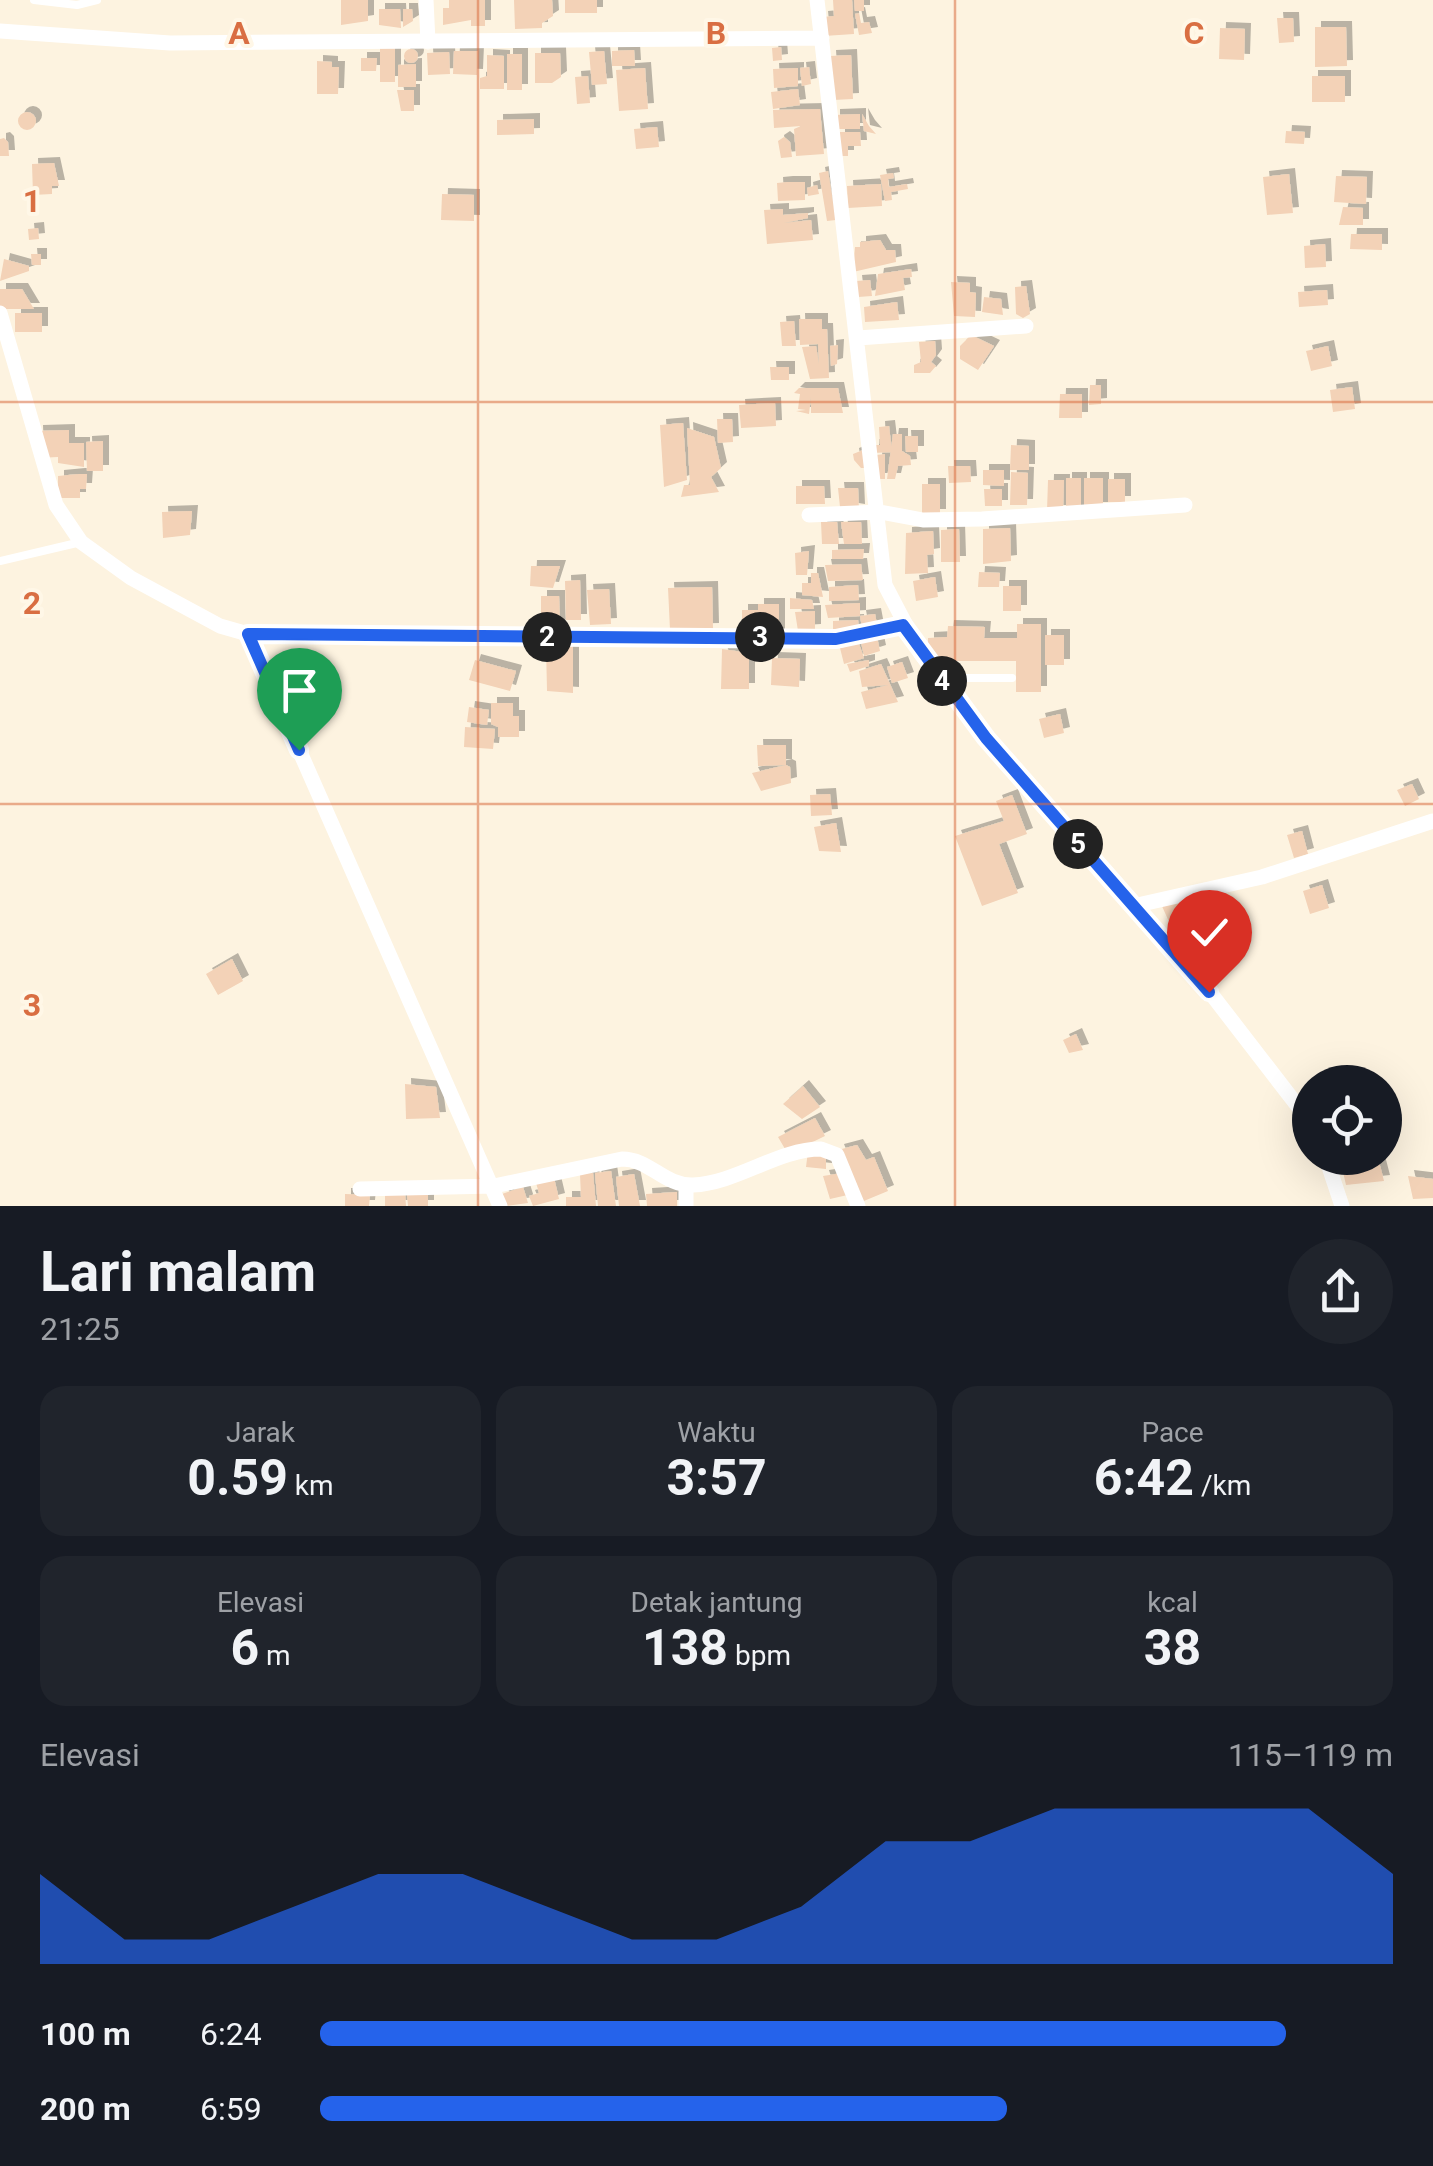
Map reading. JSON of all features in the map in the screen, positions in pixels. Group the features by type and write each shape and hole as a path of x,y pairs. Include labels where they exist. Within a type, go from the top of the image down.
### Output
{"street":[{"path":"426,0 428,42"},
{"path":"817,0 886,586 903,625 948,688 1264,1058 1292,1097"},
{"path":"0,31 170,43 822,38"},
{"path":"0,313 56,506 81,542 131,578 220,626 248,634 836,639 903,625"},
{"path":"858,338 1026,326"},
{"path":"808,514 880,512 943,520 1185,505"},
{"path":"248,634 500,1206"},
{"path":"1133,906 1262,878 1433,820"},
{"path":"360,1189 494,1186 622,1159 637,1159 670,1182 708,1184 822,1148 838,1155 858,1206"},
{"path":"1332,1175 1342,1206"},
{"path":"686,1185 686,1206"}],"lane":[{"path":"34,0 76,5 97,0"},
{"path":"0,562 81,542"},
{"path":"948,688 958,678 1012,678"}],"building":[{"path":"341,0 368,0 368,21 341,25"},
{"path":"449,0 485,0 485,26 471,26 471,20 443,25 443,8 449,8"},
{"path":"514,0 552,0 553,16 542,23 542,28 515,29"},
{"path":"565,0 597,0 597,13 565,13"},
{"path":"833,0 852,0 854,34 824,36 822,17 834,16"},
{"path":"854,0 864,0 864,11 855,11"},
{"path":"379,9 400,9 401,28 379,25"},
{"path":"403,9 412,9 413,21 403,27"},
{"path":"859,13 861,23 869,22 872,33 859,35 855,14"},
{"path":"1277,18 1293,18 1294,42 1279,43"},
{"path":"1315,27 1346,27 1347,66 1315,67"},
{"path":"1220,28 1245,29 1244,60 1219,59"},
{"path":"380,45 395,45 395,82 380,82"},
{"path":"781,47 782,60 773,61 772,48"},
{"path":"411,49 418,56 411,63 404,56"},
{"path":"634,50 635,66 612,66 612,51"},
{"path":"454,51 478,51 477,75 453,74"},
{"path":"604,51 607,84 592,85 589,52"},
{"path":"449,52 450,74 428,75 427,53"},
{"path":"535,53 560,53 561,77 552,83 535,83"},
{"path":"507,54 522,54 522,90 507,90"},
{"path":"487,55 504,56 504,89 480,89 480,78 487,76"},
{"path":"851,55 853,99 833,100 830,56"},
{"path":"361,58 377,58 376,71 361,71"},
{"path":"317,61 339,67 338,94 317,94"},
{"path":"416,64 416,87 398,87 398,65"},
{"path":"809,67 811,84 802,86 800,68"},
{"path":"645,68 648,109 619,111 616,70"},
{"path":"798,68 798,86 774,88 773,69"},
{"path":"588,76 590,103 577,104 575,77"},
{"path":"1312,76 1345,76 1345,102 1312,102"},
{"path":"798,89 800,105 773,109 771,92"},
{"path":"397,90 414,90 414,111 401,111"},
{"path":"820,109 824,154 796,156 794,129 801,126 774,128 773,110"},
{"path":"27,112 36,121 27,130 18,121"},
{"path":"860,114 860,129 834,129 834,115"},
{"path":"862,114 869,126 876,134 864,131"},
{"path":"534,119 534,134 497,135 497,120"},
{"path":"657,127 659,147 636,149 634,129"},
{"path":"1286,131 1305,132 1304,144 1285,143"},
{"path":"839,132 860,132 861,146 848,146 848,156 839,156"},
{"path":"784,137 790,142 792,157 781,158 778,141"},
{"path":"4,138 9,156 0,156 0,139"},
{"path":"54,163 59,186 52,186 52,194 33,195 32,164"},
{"path":"828,171 836,220 827,221 819,173"},
{"path":"893,173 894,178 888,179 889,187 907,184 908,189 891,192 892,200 885,201 880,175"},
{"path":"1289,174 1293,213 1267,215 1263,177"},
{"path":"1336,176 1367,177 1366,204 1334,202"},
{"path":"805,182 805,200 778,201 777,183"},
{"path":"881,184 882,206 848,208 847,186"},
{"path":"817,185 819,194 808,196 807,188"},
{"path":"442,194 474,195 474,221 441,220"},
{"path":"1343,207 1363,208 1363,225 1339,225"},
{"path":"783,209 783,215 808,213 808,218 784,223 811,220 813,240 767,244 764,210"},
{"path":"38,228 39,239 29,240 28,229"},
{"path":"1351,234 1382,234 1382,250 1350,249"},
{"path":"880,240 886,250 895,250 896,262 853,272 855,247 860,247 860,242"},
{"path":"1325,244 1326,267 1305,268 1304,246"},
{"path":"31,254 41,254 41,265 32,265"},
{"path":"4,259 29,266 29,271 0,281"},
{"path":"911,269 912,277 903,278 905,290 875,296 878,274"},
{"path":"870,280 872,296 858,297 856,281"},
{"path":"951,282 970,283 970,292 976,293 975,317 954,316"},
{"path":"1026,286 1030,314 1023,318 1016,314 1015,287"},
{"path":"0,289 22,289 34,309 0,309"},
{"path":"1327,290 1328,305 1299,307 1298,292"},
{"path":"984,297 1001,299 1003,315 982,312"},
{"path":"897,302 899,320 865,322 864,307"},
{"path":"15,313 42,313 42,332 15,332"},
{"path":"799,319 822,319 822,329 827,329 829,378 810,379 802,347 816,346 819,364 818,344 800,345"},
{"path":"794,321 796,346 782,346 780,322"},
{"path":"971,335 994,346 978,370 960,359 960,346"},
{"path":"935,341 936,355 931,362 936,366 930,373 914,373 914,365 921,362 919,342"},
{"path":"838,345 837,364 831,366 830,346"},
{"path":"1328,346 1332,366 1311,371 1306,351"},
{"path":"770,367 789,367 789,380 771,380"},
{"path":"1090,385 1101,385 1101,404 1089,405"},
{"path":"1352,387 1355,409 1333,412 1330,390"},
{"path":"799,388 838,388 843,413 811,413 811,397 809,414 796,411 806,410 798,409 800,394 794,393"},
{"path":"1060,394 1082,394 1082,418 1059,418"},
{"path":"775,403 776,426 741,428 739,405"},
{"path":"717,419 732,419 733,442 718,443"},
{"path":"683,423 687,480 664,487 660,425"},
{"path":"889,426 892,452 873,453 873,445 880,445 879,427"},
{"path":"687,428 714,437 721,468 711,477 719,492 681,497 684,485 690,485"},
{"path":"69,430 69,443 84,443 84,467 58,463 58,457 38,458 37,431"},
{"path":"893,434 902,434 902,451 910,456 911,465 898,466 895,479 887,479"},
{"path":"905,436 918,436 918,452 906,452"},
{"path":"103,441 103,471 87,471 86,442"},
{"path":"1011,445 1029,446 1029,470 1010,470"},
{"path":"863,450 872,468 861,468 854,460 853,454"},
{"path":"885,454 885,479 877,479 876,455"},
{"path":"948,466 970,466 971,482 949,483"},
{"path":"983,470 1004,470 1004,486 983,485"},
{"path":"1011,472 1028,473 1027,505 1010,505"},
{"path":"87,474 86,489 80,489 80,498 58,498 58,476"},
{"path":"1066,478 1081,478 1081,511 1066,511"},
{"path":"1084,478 1103,478 1103,508 1084,508"},
{"path":"1108,479 1125,479 1125,502 1108,502"},
{"path":"1048,480 1064,480 1063,511 1047,511"},
{"path":"922,484 940,484 940,515 922,515"},
{"path":"796,486 824,486 825,504 796,504"},
{"path":"838,488 858,488 859,510 840,507"},
{"path":"984,489 1002,489 1002,506 985,506"},
{"path":"192,511 190,535 163,538 162,512"},
{"path":"821,522 837,522 839,544 822,544"},
{"path":"841,522 861,522 862,544 844,544"},
{"path":"1010,528 1011,561 983,564 983,529"},
{"path":"959,529 960,562 941,562 941,530"},
{"path":"933,531 934,554 927,555 928,573 905,574 906,533"},
{"path":"864,549 863,559 832,559 832,550"},
{"path":"809,551 807,575 796,575 795,553"},
{"path":"861,564 863,580 828,581 825,565"},
{"path":"531,566 560,566 553,588 530,586"},
{"path":"979,572 1000,573 999,587 978,587"},
{"path":"811,573 818,573 823,597 802,595 802,583 811,583"},
{"path":"935,577 938,597 916,601 913,581"},
{"path":"580,580 581,620 566,620 565,581"},
{"path":"858,585 859,600 829,601 829,587"},
{"path":"1003,586 1021,586 1021,611 1003,611"},
{"path":"712,587 713,629 670,630 668,588"},
{"path":"609,589 611,624 590,625 587,590"},
{"path":"541,596 559,596 560,625 541,625"},
{"path":"790,598 812,600 814,609 790,609"},
{"path":"860,603 860,616 828,618 825,605"},
{"path":"758,604 779,604 779,635 742,635 742,610 758,610"},
{"path":"815,611 815,630 798,631 795,612"},
{"path":"875,614 878,630 863,633 860,616"},
{"path":"858,620 859,631 833,634 833,621"},
{"path":"1017,624 1041,624 1041,692 1016,692 1016,661 928,661 928,638 947,637 948,626 985,627 984,638 1017,638"},
{"path":"1045,635 1064,635 1064,665 1045,665"},
{"path":"877,637 880,651 864,656 861,642"},
{"path":"859,644 864,658 844,664 840,648"},
{"path":"546,646 573,646 573,693 547,691"},
{"path":"722,649 749,653 749,689 721,689"},
{"path":"772,658 800,659 799,687 771,685"},
{"path":"475,660 516,671 510,691 469,680"},
{"path":"869,660 869,666 850,672 847,664"},
{"path":"902,662 908,678 892,683 887,667"},
{"path":"881,664 898,702 866,709 861,692 888,685 862,687 859,671"},
{"path":"491,703 513,703 513,716 519,716 519,737 498,737 498,727 491,724"},
{"path":"469,707 489,710 487,725 467,722"},
{"path":"1060,714 1064,733 1044,738 1039,719"},
{"path":"465,727 495,729 493,749 464,747"},
{"path":"757,745 786,745 786,765 758,766"},
{"path":"790,767 791,783 761,791 752,773"},
{"path":"1412,784 1419,799 1405,806 1397,790"},
{"path":"830,794 832,815 811,816 810,795"},
{"path":"1012,795 1027,834 999,844 1018,893 982,906 955,836 1004,821 996,801"},
{"path":"836,823 841,852 819,851 814,827"},
{"path":"1302,831 1308,854 1294,858 1287,835"},
{"path":"1322,885 1329,908 1310,914 1303,891"},
{"path":"1207,895 1225,935 1180,946 1161,904"},
{"path":"232,959 243,981 218,995 206,974"},
{"path":"1076,1034 1083,1050 1069,1053 1063,1040"},
{"path":"405,1084 436,1087 440,1118 406,1119"},
{"path":"803,1086 820,1107 802,1119 783,1104"},
{"path":"815,1118 825,1136 788,1154 778,1137"},
{"path":"857,1145 866,1160 874,1157 888,1191 859,1203 838,1150"},
{"path":"808,1151 826,1152 826,1169 806,1167"},
{"path":"611,1171 616,1206 598,1206 595,1173"},
{"path":"593,1173 596,1206 566,1206 566,1197 581,1197 580,1174"},
{"path":"842,1173 852,1194 830,1199 823,1176"},
{"path":"634,1174 640,1206 619,1206 616,1177"},
{"path":"1344,1175 1382,1175 1384,1181 1346,1185"},
{"path":"1408,1176 1433,1179 1433,1198 1413,1199"},
{"path":"554,1178 559,1199 533,1206 529,1196 539,1193 536,1183"},
{"path":"523,1187 528,1203 506,1206 502,1194"},
{"path":"428,1192 428,1206 408,1206 407,1195"},
{"path":"677,1192 677,1206 647,1206 646,1194"},
{"path":"405,1193 406,1206 385,1206 385,1194"},
{"path":"345,1194 370,1195 369,1206 345,1206"}],"route":[{"path":"299,750 248,634 836,639 903,625 986,738 1209,992"}]}
